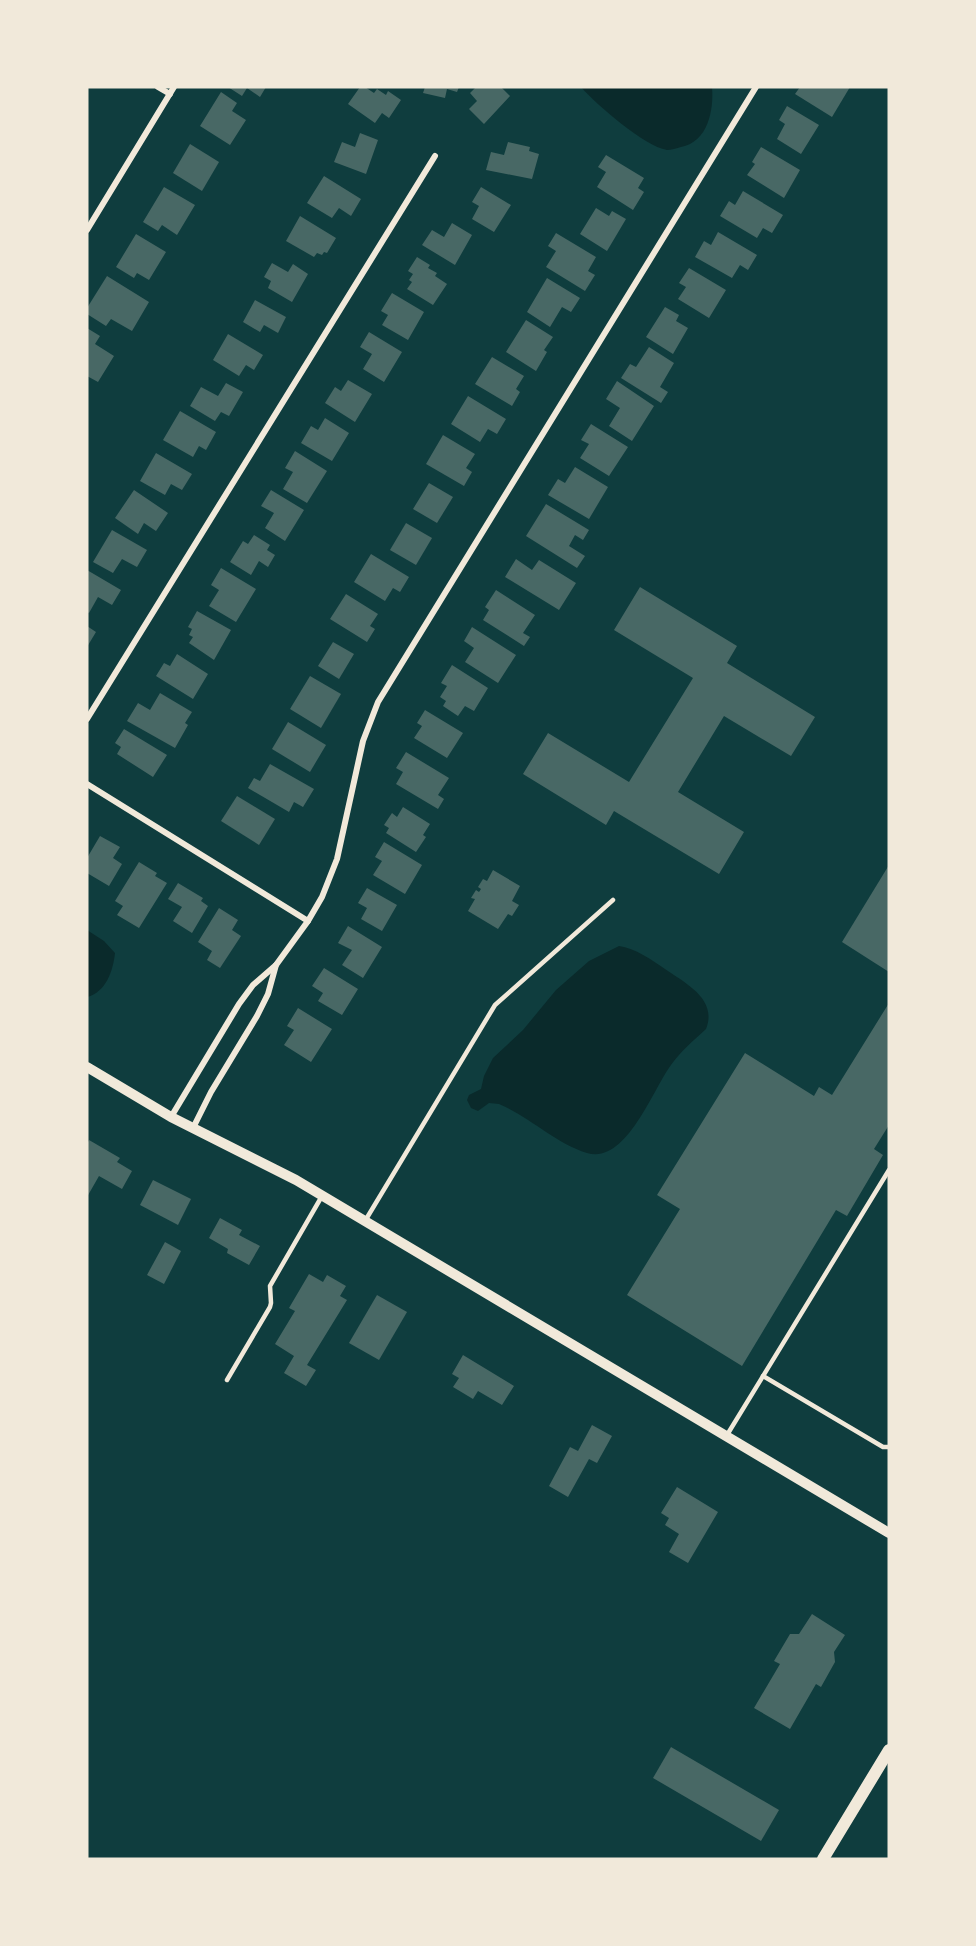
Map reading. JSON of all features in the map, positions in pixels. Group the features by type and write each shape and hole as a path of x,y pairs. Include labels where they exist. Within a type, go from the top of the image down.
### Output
{"main road":[{"path":"823,1859 889,1750"}],"street":[{"path":"158,87 170,94"},
{"path":"87,230 174,87"},
{"path":"171,1117 239,1004 253,985 276,965 308,921 322,897 337,859 363,741 378,702 756,87"},
{"path":"87,719 435,156"},
{"path":"87,784 308,921"},
{"path":"193,1128 211,1092 257,1016 268,994 276,965"},
{"path":"87,1067 171,1117 296,1180 889,1533"}],"lane":[{"path":"365,1221 495,1005 613,900"},
{"path":"727,1435 889,1170"},
{"path":"227,1380 270,1307 270,1286 322,1196"},
{"path":"763,1376 884,1447 889,1447"}],"water":[{"path":"581,87 712,87 712,105 707,124 698,139 690,144 667,150 657,147 634,133 609,114"},
{"path":"87,930 104,941 115,953 104,986 87,997"},
{"path":"619,946 643,955 690,986 704,1001 709,1018 706,1029 671,1065 647,1107 626,1137 614,1148 601,1154 587,1153 564,1143 499,1104 489,1103 478,1111 471,1108 467,1100 469,1095 481,1089 484,1076 493,1058 523,1030 556,990 589,961"}],"building":[{"path":"228,87 266,87 260,97 247,88 242,96"},
{"path":"360,87 365,87 374,93 377,89 386,95 388,91 401,100 389,118 382,113 375,123 348,104"},
{"path":"425,87 459,87 457,92 447,89 445,98 423,93"},
{"path":"476,87 501,87 510,96 484,124 469,109 477,101 470,93"},
{"path":"800,87 850,87 832,117 795,94"},
{"path":"221,92 237,103 232,111 246,120 230,145 200,126"},
{"path":"787,106 819,125 801,154 777,139 785,124 779,120"},
{"path":"360,133 378,140 366,174 334,162 342,142 355,147"},
{"path":"508,142 530,147 529,151 539,154 532,179 486,170 491,152 504,155"},
{"path":"190,144 219,162 202,191 173,173"},
{"path":"761,147 800,170 784,198 747,175 755,164 752,162"},
{"path":"606,155 644,178 638,188 644,192 633,210 597,187 606,172 598,167"},
{"path":"324,176 361,199 351,216 339,208 332,218 307,203"},
{"path":"164,187 195,205 177,235 162,225 158,231 143,222"},
{"path":"481,187 511,205 494,232 472,219 479,206 472,202"},
{"path":"743,191 783,215 772,233 763,228 757,238 720,216 729,201 735,205"},
{"path":"596,208 609,216 612,211 626,219 607,251 580,234"},
{"path":"300,216 336,238 327,253 324,252 322,255 317,253 314,257 286,241"},
{"path":"452,223 472,235 455,265 422,245 432,230 444,237"},
{"path":"718,232 757,255 748,270 740,265 732,278 695,257 704,241 711,245"},
{"path":"556,233 596,257 588,271 595,275 585,291 546,267 556,251 548,246"},
{"path":"136,234 166,252 149,280 137,273 134,278 116,267"},
{"path":"417,257 430,265 428,268 437,273 435,276 447,284 433,305 407,289 412,282 409,280 413,274 408,271"},
{"path":"272,263 288,272 293,264 308,274 292,302 268,288 271,281 264,277"},
{"path":"689,268 726,290 709,318 678,299 686,287 679,283"},
{"path":"107,276 149,302 132,331 111,319 106,326 87,314 87,308"},
{"path":"547,278 580,298 571,312 562,307 550,327 527,312"},
{"path":"392,293 424,312 408,340 382,325 388,315 381,311"},
{"path":"255,300 286,317 278,333 264,325 260,332 243,322"},
{"path":"665,307 679,315 676,321 688,328 673,354 646,337"},
{"path":"526,320 553,337 544,350 547,352 536,371 506,352"},
{"path":"87,328 100,336 95,344 114,356 98,382 87,376"},
{"path":"369,332 402,352 384,382 363,369 372,354 360,347"},
{"path":"228,334 263,355 254,370 246,365 239,376 213,360"},
{"path":"649,347 674,363 660,387 668,392 661,403 621,378 630,364 636,367"},
{"path":"492,357 524,376 516,389 520,392 512,406 475,384"},
{"path":"348,380 372,394 355,422 325,403 335,387 341,391"},
{"path":"617,381 654,406 632,441 609,426 620,408 606,399"},
{"path":"226,383 243,392 229,416 221,412 215,421 190,406 201,387 218,396"},
{"path":"468,396 506,419 497,434 488,429 480,442 451,424"},
{"path":"180,411 216,432 206,450 199,446 193,457 163,440"},
{"path":"325,418 349,433 332,461 301,443 311,426 318,430"},
{"path":"591,424 628,447 609,476 580,458 589,444 581,440"},
{"path":"443,435 475,454 466,468 472,472 464,486 426,464"},
{"path":"295,451 327,471 307,503 283,489 293,472 285,468"},
{"path":"156,453 192,474 182,490 171,484 165,495 140,481"},
{"path":"575,467 608,487 589,519 548,495 558,479 565,483"},
{"path":"429,483 453,497 437,523 413,509"},
{"path":"134,490 168,513 156,531 144,523 138,534 115,518"},
{"path":"271,490 304,510 285,541 265,528 274,513 261,506"},
{"path":"546,504 589,530 583,540 575,535 569,546 585,556 577,568 526,536"},
{"path":"406,523 432,538 416,565 390,550"},
{"path":"112,530 147,550 137,567 122,559 113,573 93,562"},
{"path":"254,535 270,545 267,550 275,555 268,567 259,561 251,575 230,562 243,541 248,544"},
{"path":"371,554 409,577 400,592 393,588 385,601 354,582"},
{"path":"516,559 532,570 539,560 576,583 559,610 505,577"},
{"path":"221,568 256,589 236,622 209,606 219,590 211,585"},
{"path":"87,570 121,590 112,605 98,597 89,613 87,612"},
{"path":"640,587 737,646 727,663 815,717 791,756 724,716 678,792 744,832 719,874 614,811 606,825 523,774 548,733 629,782 693,678 614,630"},
{"path":"496,590 535,615 523,633 530,637 524,646 483,620 489,610 485,607"},
{"path":"346,594 378,614 370,626 375,629 367,642 330,619"},
{"path":"197,611 231,630 214,660 189,643 193,637 189,635 192,629 188,627"},
{"path":"87,626 96,632 87,647"},
{"path":"472,627 516,655 498,683 465,662 474,648 464,641"},
{"path":"333,642 354,654 339,679 318,666"},
{"path":"177,654 208,674 193,699 156,676 164,663 170,666"},
{"path":"452,665 488,688 474,711 465,706 458,716 443,706 446,701 440,697 447,686 441,683"},
{"path":"310,676 341,694 321,728 290,709"},
{"path":"160,693 192,712 185,723 188,725 175,748 127,721 138,703 150,710"},
{"path":"425,710 463,733 447,758 414,738 422,726 417,723"},
{"path":"288,722 326,745 310,772 272,749"},
{"path":"124,729 167,755 153,777 117,754 121,747 115,743"},
{"path":"406,752 449,778 438,795 444,799 438,809 396,784 403,772 396,768"},
{"path":"270,764 314,789 303,807 294,802 289,812 248,788 254,778 260,781"},
{"path":"237,796 275,819 259,845 221,821"},
{"path":"403,807 430,824 423,835 426,837 416,852 386,833 389,828 384,825 392,813 397,817"},
{"path":"100,836 120,847 113,858 122,864 109,886 87,873 87,858"},
{"path":"384,842 422,865 405,894 373,875 382,861 375,857"},
{"path":"139,862 157,873 155,876 167,883 139,928 117,915 123,906 115,901"},
{"path":"889,865 889,972 842,942"},
{"path":"493,870 520,886 512,901 519,905 512,916 508,914 498,929 468,911 475,899 471,898 476,890 479,892 481,889 478,887 483,879 487,881"},
{"path":"178,883 203,898 201,901 208,906 192,933 173,921 182,907 168,899"},
{"path":"367,888 397,905 382,931 361,919 367,908 358,903"},
{"path":"219,908 238,920 232,930 241,936 220,968 207,960 212,951 198,942"},
{"path":"348,926 382,947 363,978 342,965 352,950 338,943"},
{"path":"324,968 358,989 342,1015 318,1001 323,993 312,986"},
{"path":"889,1003 889,1125 874,1149 883,1155 847,1216 836,1210 742,1366 627,1295 680,1209 657,1195 745,1053 814,1096 819,1087 832,1095"},
{"path":"298,1008 332,1029 311,1062 284,1045 294,1030 287,1026"},
{"path":"89,1140 120,1158 117,1162 132,1171 122,1189 99,1176 87,1197 87,1144"},
{"path":"153,1180 191,1199 178,1225 140,1205"},
{"path":"220,1218 242,1230 239,1235 260,1246 249,1265 227,1253 228,1249 209,1238"},
{"path":"165,1242 181,1251 164,1284 147,1275"},
{"path":"309,1274 323,1282 327,1275 346,1286 340,1296 347,1300 307,1365 316,1370 306,1386 284,1373 294,1356 275,1344 295,1311 289,1308"},
{"path":"377,1295 407,1312 379,1360 349,1343"},
{"path":"463,1355 514,1386 502,1405 478,1391 473,1399 453,1387 459,1378 452,1374"},
{"path":"592,1425 612,1436 597,1463 589,1459 568,1497 549,1486 570,1447 578,1451"},
{"path":"677,1487 718,1512 688,1563 669,1552 679,1534 665,1525 669,1518 661,1513"},
{"path":"812,1614 845,1635 834,1652 835,1662 821,1687 816,1684 790,1729 754,1708 780,1664 774,1661 790,1634 799,1634"},
{"path":"671,1747 779,1810 761,1841 653,1778"}]}
